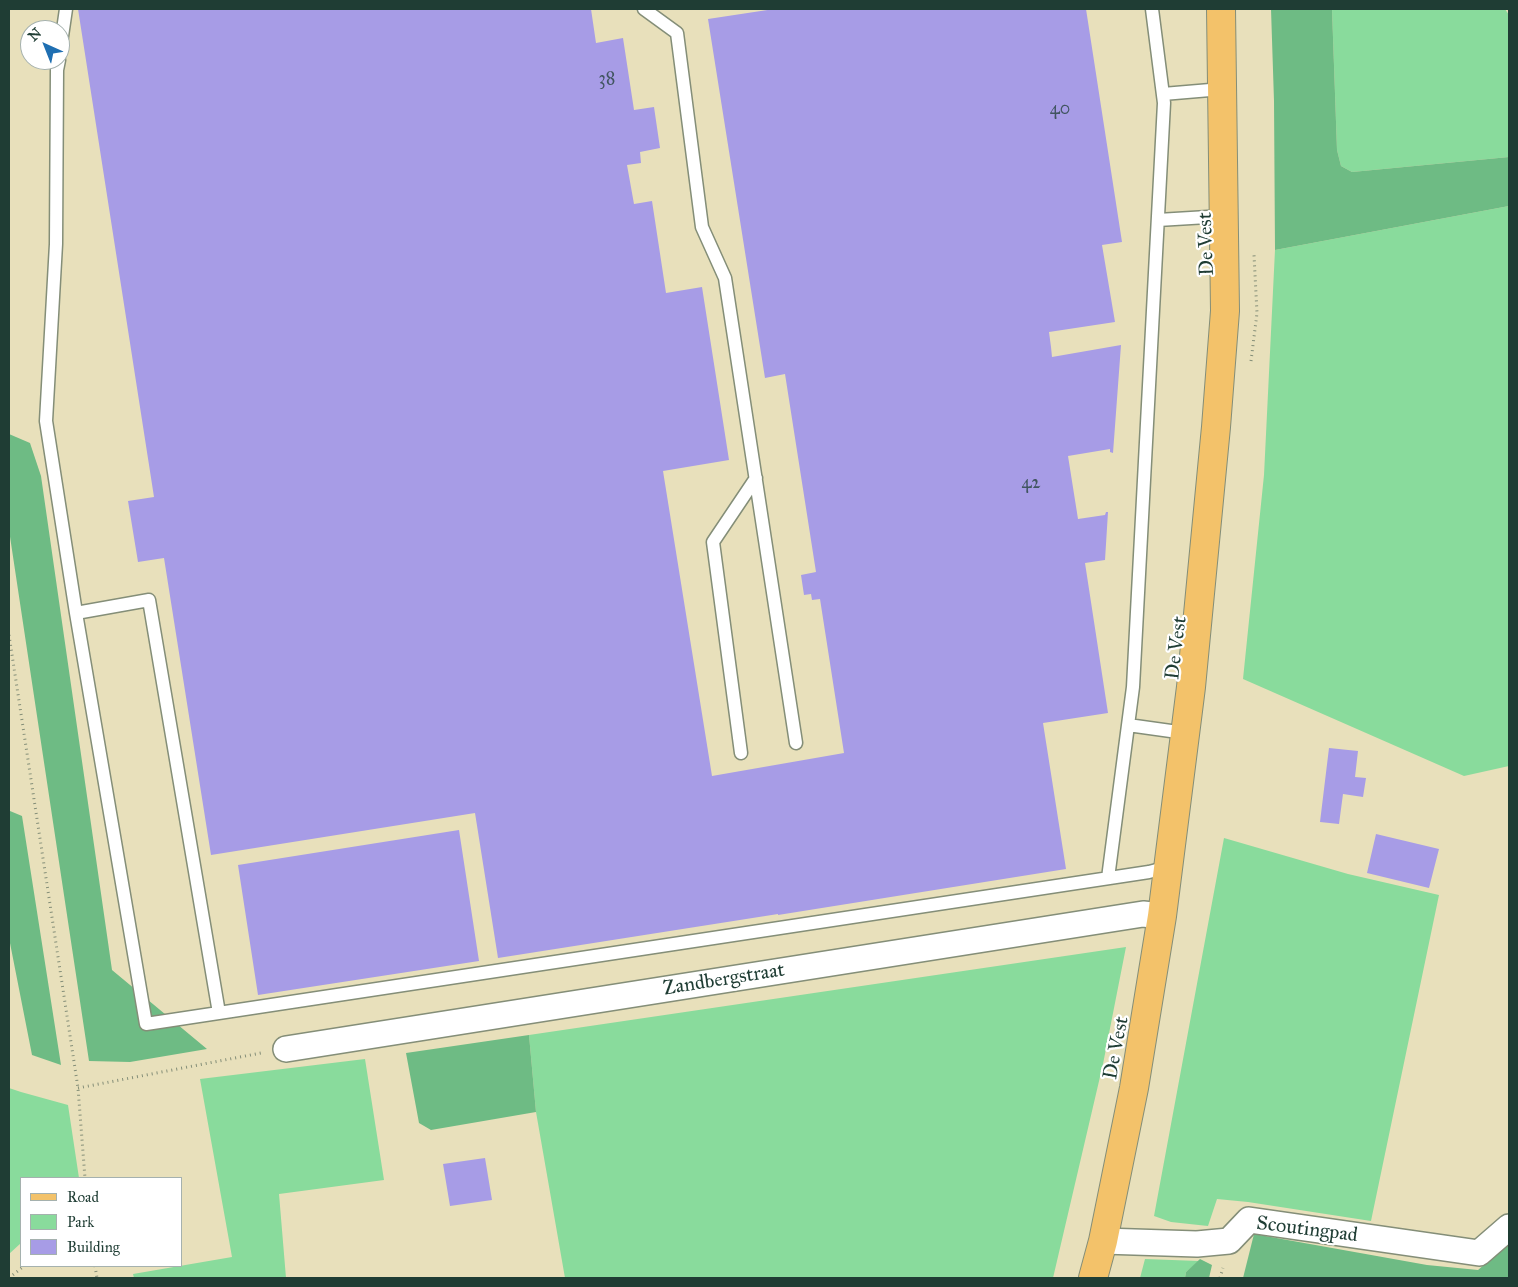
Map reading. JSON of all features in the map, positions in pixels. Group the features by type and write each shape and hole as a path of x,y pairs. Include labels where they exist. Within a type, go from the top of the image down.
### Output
{"main road":[{"name":"De Vest","path":"1093,1278 1134,1088 1162,916 1191,687 1225,311 1221,9"}],"street":[{"name":"Zandbergstraat","path":"286,1048 1143,914 1162,916"},
{"name":"Scoutingpad","path":"1102,1241 1197,1244 1229,1241 1249,1220 1480,1254 1509,1227"}],"lane":[{"path":"644,9 676,33 702,227 725,278 796,743"},
{"path":"1108,878 1133,677 1164,103 1152,9"},
{"path":"58,70 56,244 46,421 76,613 146,1024 1149,872 1168,867"},
{"path":"1163,94 1222,89"},
{"path":"1158,220 1224,216"},
{"path":"741,753 713,542 756,478"},
{"path":"76,613 149,600 219,1013"},
{"path":"1128,725 1185,732"}],"path":[{"path":"9,635 78,1088 85,1177"},
{"path":"78,1088 286,1048"},
{"path":"9,1278 23,1267"}],"green space":[{"path":"1271,9 1332,9 1337,150 1341,166 1352,172 1509,157 1509,206 1275,250"},
{"path":"1332,9 1505,9 1509,15 1509,157 1352,172 1341,166 1337,150"},
{"path":"1509,206 1509,766 1464,776 1243,679 1264,475 1275,250"},
{"path":"9,434 30,443 41,476 112,970 207,1049 130,1062 89,1061 9,530"},
{"path":"10,811 22,816 61,1065 32,1055 9,938"},
{"path":"1224,838 1348,874 1439,895 1371,1221 1217,1199 1208,1226 1171,1222 1154,1216"},
{"path":"1126,947 1103,1064 1053,1278 565,1278 536,1112 529,1035"},
{"path":"529,1035 536,1112 431,1130 419,1123 406,1053"},
{"path":"365,1059 384,1180 279,1194 286,1278 134,1278 133,1274 232,1257 200,1079"},
{"path":"9,1088 68,1105 79,1177 20,1177 20,1244 9,1254"},
{"path":"1254,1234 1427,1265 1478,1270 1509,1243 1509,1278 1243,1278"},
{"path":"1145,1259 1199,1261 1186,1272 1185,1278 1140,1278"},
{"path":"1200,1259 1212,1265 1209,1278 1185,1278 1186,1272"}],"building":[{"path":"78,9 591,9 596,43 623,38 634,110 654,107 660,148 640,152 641,163 627,165 634,204 652,201 666,293 702,287 729,460 663,471 712,776 844,753 820,599 812,600 811,594 804,595 801,575 816,572 785,374 765,378 708,19 774,9 1086,9 1122,242 1102,245 1115,322 1049,332 1052,357 1121,345 1113,453 1110,452 1110,449 1068,456 1078,519 1105,515 1108,512 1105,560 1085,563 1108,713 1043,723 1066,869 498,958 475,813 211,855 164,558 138,562 128,501 154,497"},
{"path":"1329,748 1358,751 1355,777 1366,778 1363,797 1343,794 1339,824 1320,822"},
{"path":"459,830 479,961 258,995 238,865"},
{"path":"1376,834 1439,849 1429,888 1367,873"},
{"path":"485,1158 492,1200 450,1206 443,1164"}]}
